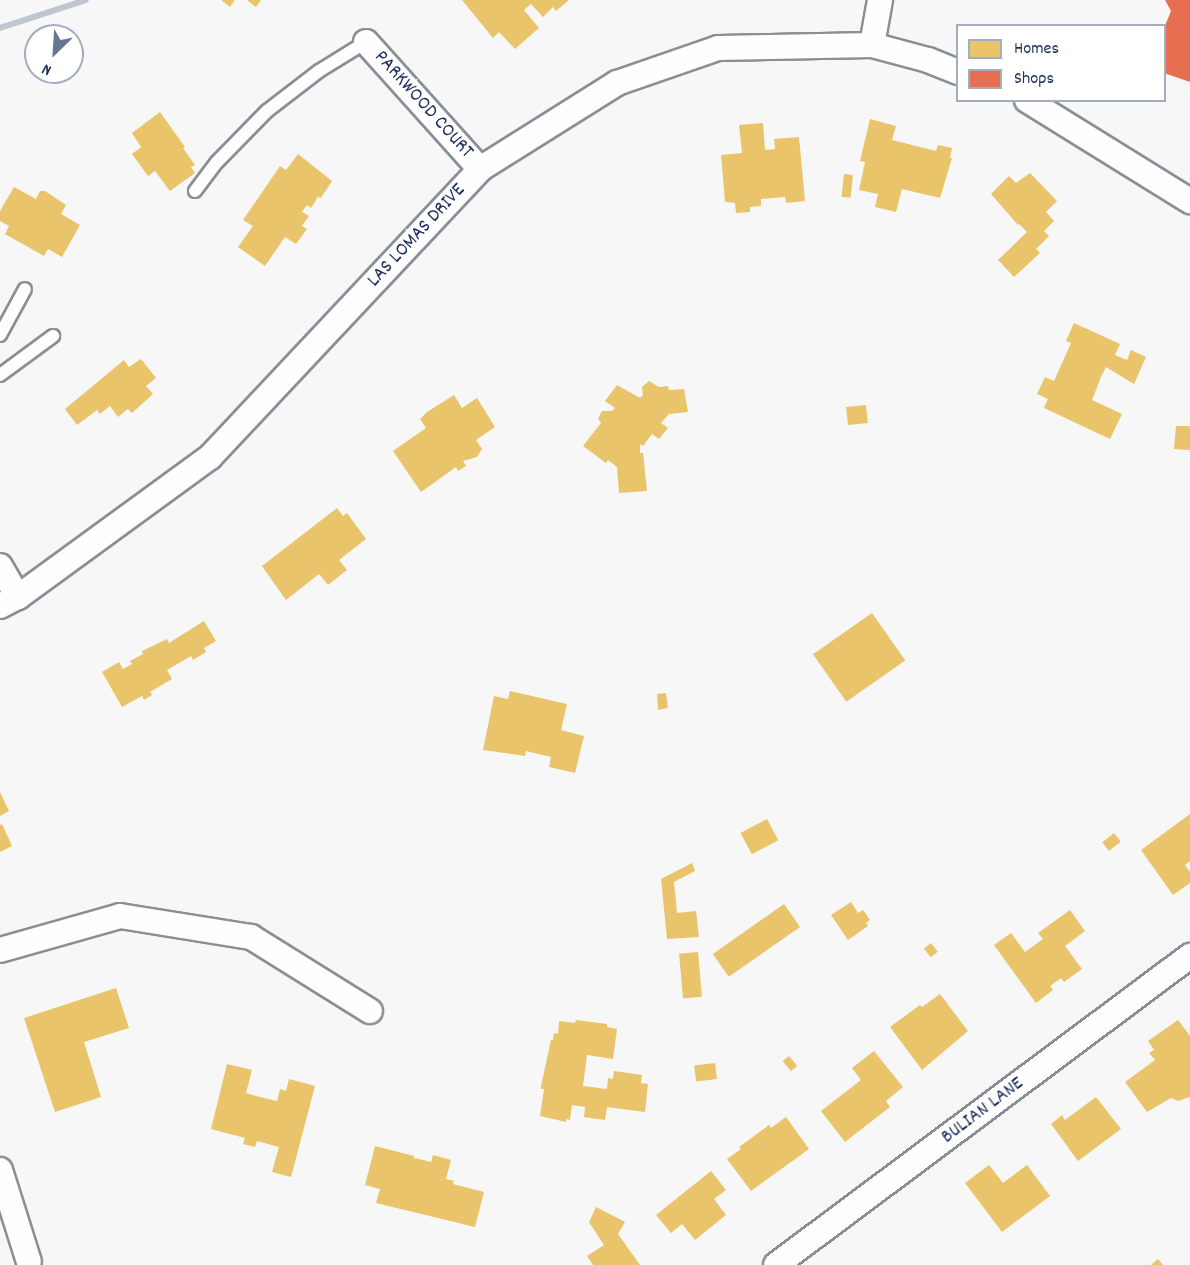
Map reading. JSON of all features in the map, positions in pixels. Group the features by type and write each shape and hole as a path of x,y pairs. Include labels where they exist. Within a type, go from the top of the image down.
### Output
{"street":[{"path":"872,45 880,0"},
{"name":"PARKWOOD COURT","path":"366,42 480,169"},
{"name":"LAS LOMAS DRIVE","path":"9,602 210,457 480,169 617,83 718,48 872,45 928,60 956,72"},
{"path":"1030,102 1190,201"},
{"path":"0,566 9,602"},
{"path":"0,950 120,916 251,937 370,1011"},
{"name":"BULIAN LANE","path":"776,1265 1190,956"},
{"path":"0,1170 29,1262"}],"lane":[{"path":"195,191 217,162 267,111 319,70 366,42"},
{"path":"0,334 25,290"},
{"path":"0,375 54,336"}],"building: Homes":[{"path":"221,0 235,0 230,7"},
{"path":"247,0 261,0 256,7"},
{"path":"462,0 569,0 556,11 553,7 543,17 531,4 524,10 539,28 515,49 499,32 493,38"},
{"path":"160,112 195,165 191,167 195,173 170,191 155,171 148,176 132,154 141,147 132,133"},
{"path":"870,119 896,126 892,140 936,151 938,145 952,148 950,158 952,158 940,198 902,189 896,212 875,207 878,194 859,190 865,162 860,161"},
{"path":"763,123 765,150 775,149 774,139 799,137 805,201 786,203 785,197 761,199 761,206 750,207 750,212 736,213 735,203 725,202 721,155 742,153 739,125"},
{"path":"298,154 332,181 321,198 318,197 311,208 307,205 302,212 309,216 302,226 307,229 296,244 285,237 265,266 238,247 253,226 243,220 280,166 286,170"},
{"path":"1030,173 1057,201 1046,212 1054,221 1044,231 1049,236 1036,249 1040,253 1014,277 998,260 1027,232 991,194 1009,176 1016,183"},
{"path":"844,174 853,175 851,198 842,197"},
{"path":"14,187 36,199 40,191 45,191 66,205 61,214 80,225 62,257 48,249 44,256 5,234 9,226 0,221 0,211"},
{"path":"1074,323 1120,344 1115,355 1127,360 1131,350 1146,357 1134,384 1106,367 1101,377 1092,400 1122,414 1110,439 1044,408 1048,399 1037,394 1045,377 1054,381 1071,343 1066,341"},
{"path":"141,359 156,378 146,386 153,394 132,413 128,409 118,417 110,406 100,414 97,410 77,425 65,409 124,360 129,367"},
{"path":"649,381 659,387 668,386 669,390 684,389 688,412 669,414 661,423 668,428 659,439 652,434 643,446 640,444 647,491 619,493 617,467 608,460 606,463 583,446 601,423 598,419 602,411 612,411 615,408 605,401 617,385 640,398 643,395 642,387"},
{"path":"454,395 462,408 477,398 495,427 476,440 482,449 477,457 463,461 466,466 458,471 456,467 421,492 393,451 426,428 420,419 427,412"},
{"path":"866,405 868,423 848,425 846,407"},
{"path":"1176,426 1190,426 1190,450 1174,449"},
{"path":"337,508 343,516 347,513 366,539 339,560 347,570 328,585 319,574 286,600 262,566"},
{"path":"872,613 905,661 846,702 813,654"},
{"path":"204,621 216,641 204,648 206,652 193,660 191,656 167,670 172,679 150,692 152,695 144,700 142,696 122,707 102,672 119,662 123,669 132,664 130,661 143,654 142,651 167,639 169,643"},
{"path":"510,691 567,704 561,730 584,736 575,773 549,767 551,757 526,751 525,756 483,750 494,696 508,699"},
{"path":"666,693 668,708 658,710 657,694"},
{"path":"0,792 9,811 0,816"},
{"path":"1190,814 1190,861 1185,865 1190,872 1190,883 1173,895 1141,850"},
{"path":"767,819 778,840 752,854 741,833"},
{"path":"2,824 12,846 0,852 0,825"},
{"path":"1114,833 1121,842 1109,851 1102,842"},
{"path":"692,863 695,871 674,882 677,913 696,911 699,937 667,939 661,879"},
{"path":"851,902 858,913 863,910 870,920 866,923 868,926 848,940 831,915"},
{"path":"784,904 800,927 729,977 713,954"},
{"path":"1070,910 1085,931 1065,946 1082,969 1064,982 1061,978 1050,986 1053,990 1036,1003 994,945 1011,933 1025,952 1043,939 1038,933"},
{"path":"931,943 938,952 931,957 924,949"},
{"path":"698,952 702,997 683,998 679,954"},
{"path":"116,988 129,1028 84,1042 101,1097 55,1112 24,1018"},
{"path":"940,994 968,1031 922,1070 890,1027 920,1005 922,1007"},
{"path":"576,1020 607,1024 607,1027 617,1029 613,1059 587,1055 583,1086 607,1089 608,1078 613,1079 614,1071 642,1075 641,1083 648,1084 645,1112 607,1107 605,1120 584,1117 585,1107 572,1105 570,1120 566,1119 566,1122 540,1116 544,1089 541,1089 541,1086 551,1040 553,1040 554,1033 558,1034 559,1021 575,1023"},
{"path":"1178,1020 1190,1036 1190,1097 1178,1101 1171,1098 1147,1112 1125,1082 1155,1060 1149,1053 1154,1050 1148,1041"},
{"path":"874,1051 903,1087 886,1101 890,1107 845,1142 821,1111 861,1080 852,1068"},
{"path":"789,1056 797,1066 791,1071 783,1061"},
{"path":"715,1063 717,1079 696,1081 694,1066"},
{"path":"227,1064 252,1070 246,1093 256,1096 277,1101 280,1089 286,1091 289,1079 315,1086 291,1177 272,1172 279,1147 257,1141 255,1147 243,1144 245,1138 211,1129"},
{"path":"1096,1097 1121,1129 1078,1161 1051,1124 1062,1115 1065,1120"},
{"path":"786,1117 809,1149 751,1191 727,1159 769,1125 771,1128"},
{"path":"375,1146 414,1156 414,1161 415,1158 431,1162 433,1155 451,1160 446,1179 454,1181 453,1184 484,1192 475,1227 376,1203 380,1189 365,1185"},
{"path":"989,1165 1003,1183 1027,1165 1050,1196 1002,1232 965,1183"},
{"path":"711,1171 726,1190 714,1199 726,1215 695,1240 682,1224 671,1233 656,1215"},
{"path":"596,1207 625,1222 618,1234 640,1265 593,1265 587,1256 604,1245 589,1222"},
{"path":"1158,1259 1163,1265 1151,1265"}],"building: Shops":[{"path":"1165,0 1190,0 1190,82 1166,74 1166,24 1171,11"}],"waterway":[{"path":"0,28 86,0"}]}
